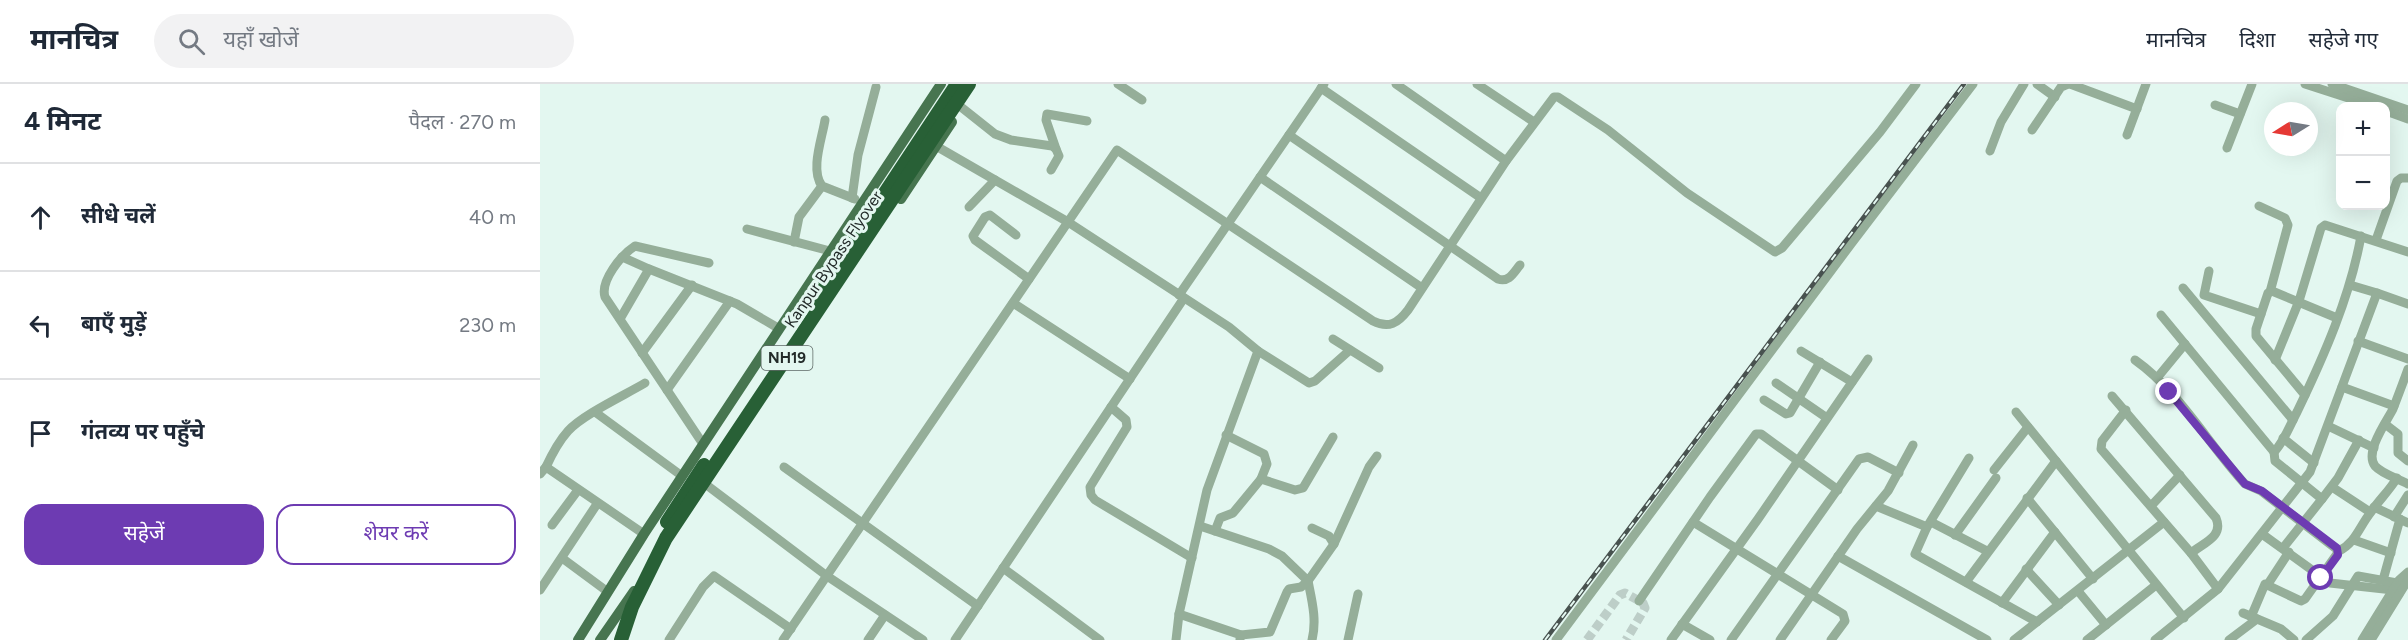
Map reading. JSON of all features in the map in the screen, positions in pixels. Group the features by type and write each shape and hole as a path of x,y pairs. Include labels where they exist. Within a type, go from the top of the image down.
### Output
{"highway":[{"name":"Kanpur Bypass Flyover","path":"611,640 645,560 675,508 957,84"},
{"name":"Kanpur Bypass Flyover","path":"621,640 632,607 666,538 969,84"}],"main road":[{"path":"578,640 778,328 941,84"},
{"path":"600,640 707,486 977,84"}],"street":[{"path":"1118,84 1142,100"},
{"path":"1396,84 1506,161"},
{"path":"1478,84 1534,122"},
{"path":"783,640 1117,150 1379,324 1393,324 1400,320 1506,161 1551,99 1558,97 1608,130 1680,188 1772,251 1779,251 1880,132 1916,84"},
{"path":"1556,640 1973,84"},
{"path":"1990,151 2001,122 2024,84"},
{"path":"2037,84 2055,97"},
{"path":"2032,130 2061,87 2069,84 2137,109"},
{"path":"2127,135 2146,84"},
{"path":"2227,148 2252,84"},
{"path":"2305,84 2361,102"},
{"path":"2332,84 2408,110"},
{"path":"955,640 1130,378 1227,224 1322,86 1481,198"},
{"path":"852,198 858,155 876,87"},
{"path":"2215,105 2240,114"},
{"path":"961,107 995,134 1006,139 1052,146 1056,149"},
{"path":"2390,113 2408,119"},
{"path":"1051,170 1059,156 1047,123 1047,114 1087,121"},
{"path":"825,120 816,170 818,181 822,186 863,202"},
{"path":"1289,135 1501,280 1509,279 1520,265"},
{"path":"936,146 1068,222 1229,327 1258,351 1309,383 1315,381 1350,350"},
{"path":"1260,177 1422,288"},
{"path":"2376,240 2397,181 2401,178 2408,178"},
{"path":"969,207 995,180"},
{"path":"794,242 799,217 822,186"},
{"path":"2259,206 2285,218 2288,225 2256,336 2305,395"},
{"path":"1016,235 990,215 985,218 973,236 975,240 1029,279"},
{"path":"2275,360 2299,301 2321,228 2329,225 2408,252"},
{"path":"747,229 830,251"},
{"path":"2274,452 2305,395 2337,318 2350,285 2361,236"},
{"path":"703,444 605,297 603,290 604,284 622,257 632,247 639,245 709,263"},
{"path":"622,257 730,301 778,328"},
{"path":"620,319 649,269"},
{"path":"2209,271 2204,296 2261,314"},
{"path":"642,353 692,285"},
{"path":"2350,285 2408,304"},
{"path":"2183,288 2293,420"},
{"path":"2270,292 2299,301 2337,318"},
{"path":"2155,640 2218,589 2302,483 2314,463 2377,293"},
{"path":"667,390 730,301"},
{"path":"1013,303 1130,378"},
{"path":"2161,315 2274,452 2275,461 2322,499"},
{"path":"1333,339 1379,368"},
{"path":"2358,341 2408,359"},
{"path":"2157,378 2185,344"},
{"path":"1176,640 1179,614 1207,490 1258,351"},
{"path":"1801,351 1852,382"},
{"path":"1671,640 1737,549 1868,359"},
{"path":"2134,360 2157,378 2245,484 2262,491 2338,551"},
{"path":"1764,400 1788,414 1820,362"},
{"path":"2408,369 2394,406 2378,434 2374,448 2375,465 2408,484"},
{"path":"644,534 579,490 543,471 569,429 645,383"},
{"path":"1776,383 1827,418"},
{"path":"2342,387 2394,406"},
{"path":"2112,396 2216,518 2219,524 2216,535 2191,554"},
{"path":"1111,407 1126,420 1127,427 1090,487 1091,495 1095,500 1192,558"},
{"path":"2126,410 2100,446 2218,589"},
{"path":"595,412 707,486 827,576 923,640"},
{"path":"2016,412 2184,618"},
{"path":"2385,424 2398,434 2398,453 2408,461"},
{"path":"2328,426 2374,448"},
{"path":"1955,535 2028,427"},
{"path":"1640,601 1756,434 1761,434 1838,490"},
{"path":"1215,531 1220,518 1233,513 1261,479 1267,464 1264,454 1226,435"},
{"path":"1261,479 1295,490 1303,488 1333,437"},
{"path":"2283,438 2314,463"},
{"path":"2229,640 2250,616 2262,586 2268,584 2302,522 2332,487 2359,440"},
{"path":"1780,640 1899,473 1913,445"},
{"path":"1179,614 1241,638 1270,632 1289,589 1301,587 1308,581 1334,544 1369,467 1377,456"},
{"path":"1731,640 1858,459 1864,456 1899,473"},
{"path":"1969,458 1915,550 1916,557 2037,622"},
{"path":"1966,582 2056,461"},
{"path":"784,467 978,606"},
{"path":"2151,506 2180,475"},
{"path":"2268,584 2303,601 2338,551 2354,540 2372,510 2390,490 2397,478"},
{"path":"2332,487 2372,510 2400,520"},
{"path":"552,525 579,490"},
{"path":"2383,580 2408,495"},
{"path":"2027,498 2093,579"},
{"path":"540,590 597,504"},
{"path":"1876,506 1929,524 1987,551"},
{"path":"1693,522 1844,614 1845,621 1831,640"},
{"path":"2014,640 2164,522"},
{"path":"1200,526 1269,549 1282,556 1308,581 1314,607 1312,640"},
{"path":"1312,528 1329,536 1334,544"},
{"path":"2002,603 2055,532"},
{"path":"2262,534 2330,583 2351,587 2396,589"},
{"path":"2354,540 2391,553"},
{"path":"1838,556 1987,640"},
{"path":"562,558 608,592"},
{"path":"1003,568 1100,640"},
{"path":"2026,569 2059,605"},
{"path":"2362,640 2408,572"},
{"path":"669,640 703,587 714,576 791,629"},
{"path":"2306,640 2333,616 2358,576 2383,580 2396,589"},
{"path":"2371,640 2396,589 2408,580"},
{"path":"2087,640 2156,585"},
{"path":"2078,591 2106,625"},
{"path":"1348,640 1358,594"},
{"path":"868,640 885,615"},
{"path":"2250,616 2281,629 2294,640"},
{"path":"1682,624 1710,640"}],"tunnel":[{"path":"1587,640 1620,595 1625,593 1643,603 1645,608 1626,640"}],"railway":[{"path":"1545,640 1964,84"}],"route":[{"path":"2169,392 2245,484 2262,491 2337,548 2338,555 2321,578"}]}
